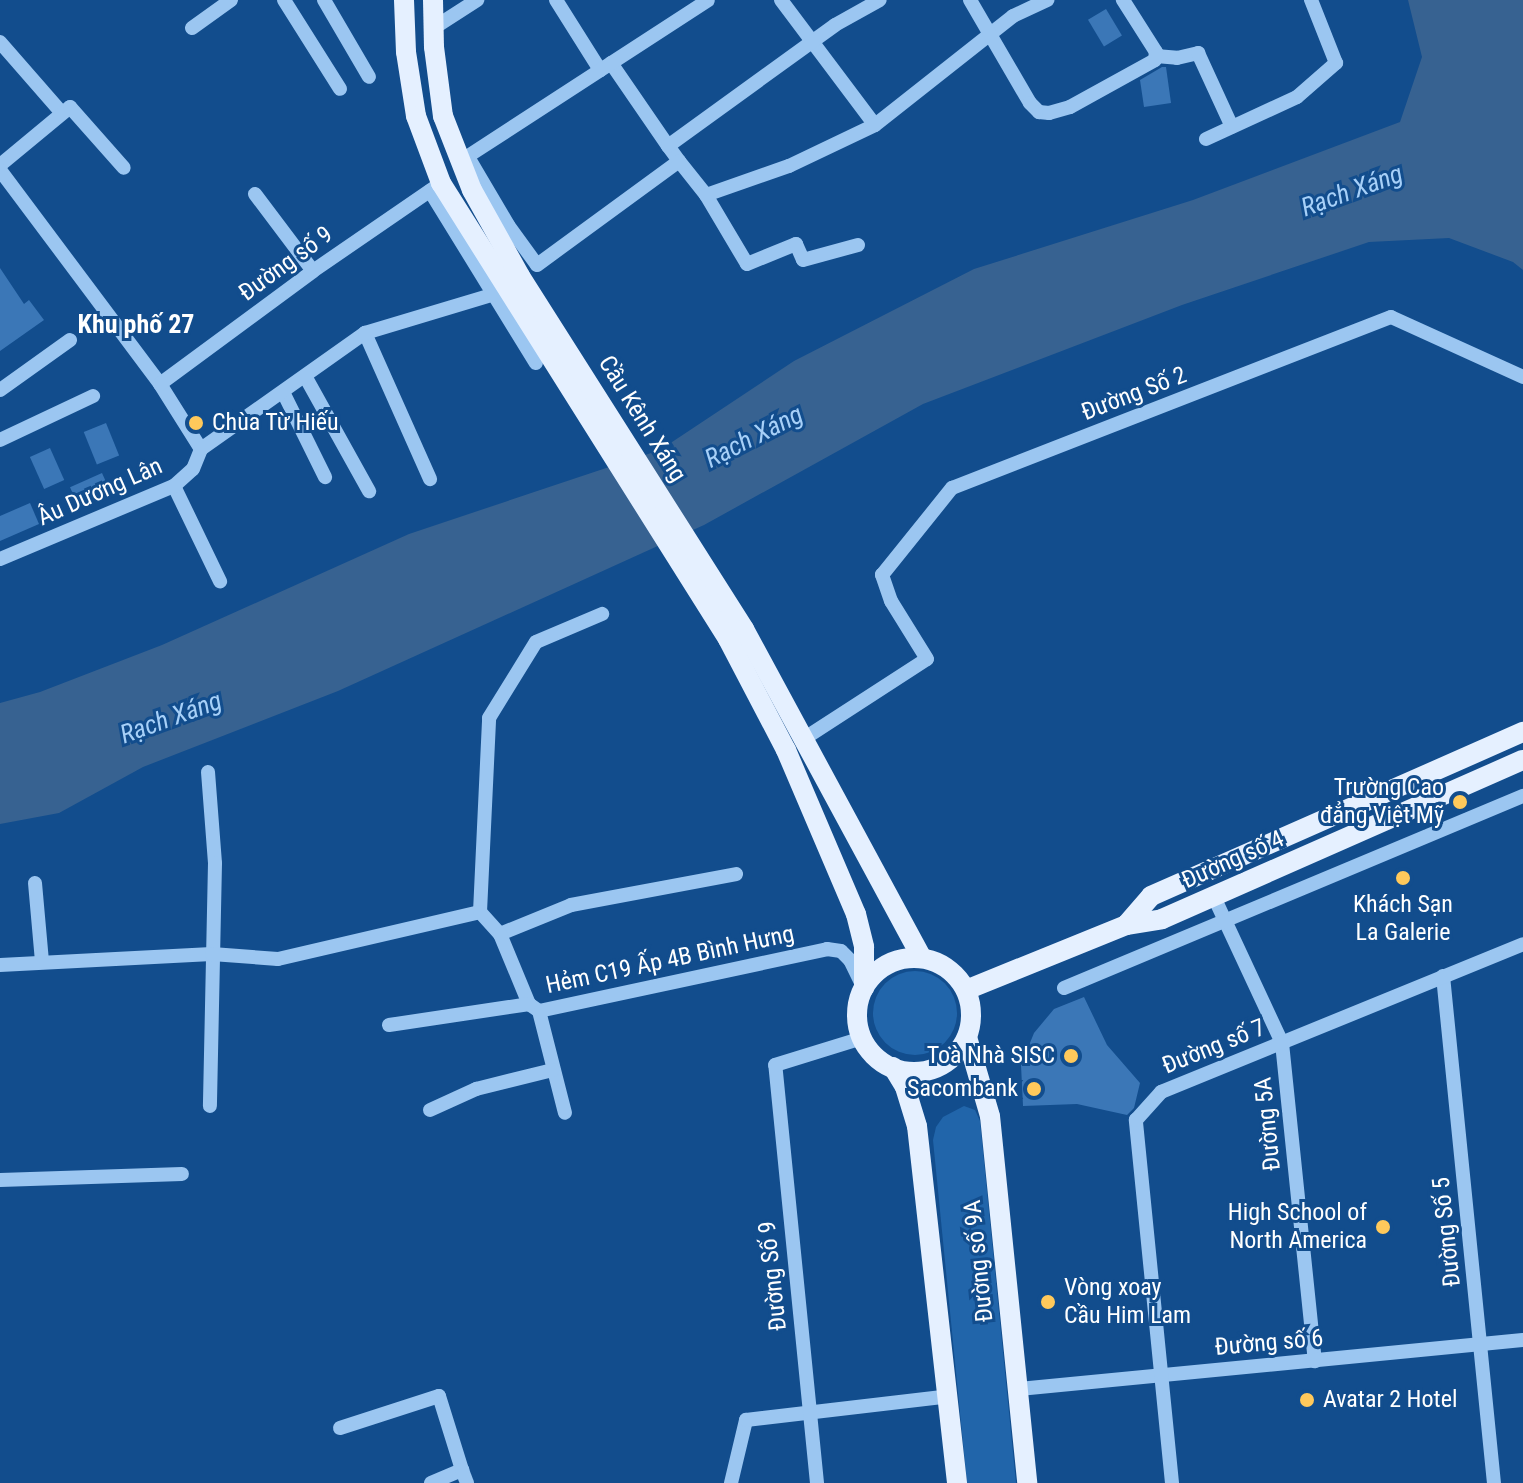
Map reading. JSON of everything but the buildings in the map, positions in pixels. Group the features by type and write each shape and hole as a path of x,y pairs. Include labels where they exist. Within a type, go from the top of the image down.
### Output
{"main road":[{"path":"404,0 406,52 416,116 435,187 489,242"},
{"path":"433,0 432,29 443,116 463,160 489,242"},
{"name":"Cầu Kênh Xáng","path":"489,242 736,634"},
{"path":"736,634 805,738 922,958"},
{"path":"736,634 856,914 864,947 864,988 858,1004 862,1038 871,1051 893,1067 910,1071 944,1063 967,1037 971,1009 966,990 955,974 939,963 922,958 888,964 864,988"},
{"name":"Đường số 4","path":"1126,925 1151,896 1523,732"},
{"name":"Đường số 4","path":"966,990 1126,925 1162,919 1523,760"},
{"name":"Đường số 9A","path":"967,1037 990,1116 1027,1483"},
{"name":"Đường số 9A","path":"893,1067 905,1087 917,1126 957,1483"}],"street":[{"path":"192,28 231,0"},
{"path":"284,0 340,89"},
{"path":"324,0 369,77"},
{"path":"432,29 477,0"},
{"path":"556,0 706,195 747,264 796,244 803,260 858,245"},
{"path":"679,161 537,265 463,160 708,0"},
{"path":"781,0 875,125"},
{"path":"668,146 813,42 880,0"},
{"path":"970,0 1030,103 1039,112 1049,113 1070,107 1156,56 1177,58 1198,53 1232,127"},
{"path":"706,195 789,166 875,125 1013,16 1048,0"},
{"path":"1123,0 1156,56"},
{"path":"1206,139 1297,97 1336,63 1311,0"},
{"path":"0,42 62,113"},
{"path":"124,168 70,107 0,168 160,384 201,449"},
{"path":"435,187 536,363"},
{"name":"Đường số 9","path":"160,384 313,271 435,187"},
{"path":"255,194 313,271"},
{"name":"Âu Dương Lân","path":"0,559 174,486 193,469 201,449 365,333 495,294"},
{"name":"Đường Số 2","path":"805,738 927,659 891,601 882,575 952,488 1391,317 1523,377"},
{"path":"365,333 430,479"},
{"path":"0,390 70,340"},
{"path":"305,376 369,491"},
{"path":"283,392 325,477"},
{"path":"0,440 93,396"},
{"path":"174,486 220,581"},
{"path":"0,965 212,954 278,959 480,912 489,718 536,642 602,614"},
{"path":"208,772 215,863 210,1106"},
{"path":"1337,843 1350,867 1523,796"},
{"path":"1064,988 1523,796"},
{"path":"500,934 571,905 736,874"},
{"path":"35,883 42,961"},
{"name":"Đường 5A","path":"1214,897 1282,1043 1315,1361"},
{"name":"Hẻm C19 Ấp 4B Bình Hưng","path":"480,912 500,934 534,1007 827,949 841,951 850,960 864,988"},
{"name":"Đường số 7","path":"1172,1483 1136,1120 1161,1092 1523,944"},
{"name":"Đường Số 5","path":"1443,976 1494,1483"},
{"path":"389,1025 534,1007 565,1113"},
{"name":"Đường Số 9","path":"817,1483 775,1065 862,1038"},
{"path":"430,1110 476,1089 553,1070"},
{"path":"0,1180 182,1174"},
{"name":"Đường số 6","path":"1019,1389 1523,1340"},
{"path":"340,1428 439,1396 465,1476 431,1483"},
{"path":"731,1483 746,1420 949,1396"}],"shaded area":[{"path":"915,971 931,974 945,983 954,997 957,1013 954,1029 945,1043 931,1052 915,1055 899,1052 885,1043 876,1029 873,1013 876,997 885,983 899,974"},
{"path":"964,1106 975,1110 980,1121 1016,1483 967,1483 933,1140 936,1127 943,1117"}],"water":[{"name":"Rạch Xáng","path":"1408,0 1523,0 1523,270 1513,262 1449,238 1369,242 1182,305 923,404 704,525 338,691 143,767 59,813 0,824 0,703 40,692 162,645 409,534 660,450 794,361 974,269 1193,200 1400,122 1422,57"}],"place":[{"name":"Chùa Từ Hiếu","path":"196,423"},
{"name":"Trường Cao đẳng Việt Mỹ","path":"1460,802"},
{"name":"Khách Sạn La Galerie","path":"1403,878"},
{"name":"Toà Nhà SISC","path":"1071,1056"},
{"name":"Sacombank","path":"1034,1089"},
{"name":"High School of North America","path":"1383,1227"},
{"name":"Vòng xoay Cầu Him Lam","path":"1048,1302"},
{"name":"Avatar 2 Hotel","path":"1307,1400"}],"district":[{"name":"Khu phố 27","path":"136,325"}]}
